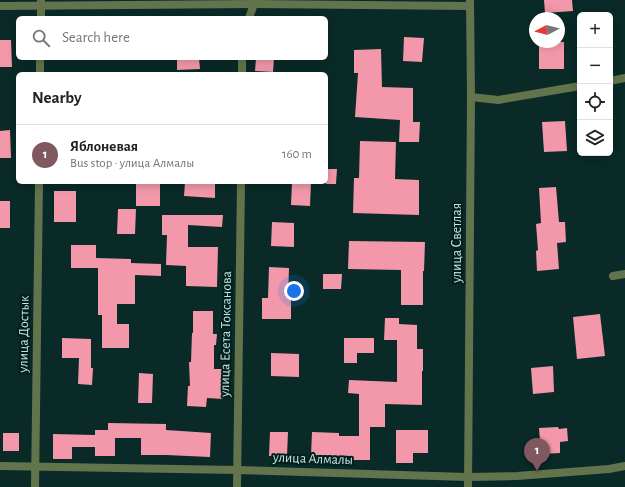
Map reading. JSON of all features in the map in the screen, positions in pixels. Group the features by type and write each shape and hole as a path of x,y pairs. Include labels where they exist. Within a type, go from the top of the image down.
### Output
{"street":[{"path":"250,16 254,2"},
{"path":"40,16 41,3"},
{"path":"0,6 41,3 470,3"},
{"name":"улица Светлая","path":"468,487 471,97 470,3"},
{"path":"40,60 40,72"},
{"path":"242,60 242,72"},
{"path":"613,80 625,78"},
{"path":"471,97 498,100 577,87"},
{"name":"улица Достык","path":"35,487 39,184"},
{"name":"улица Есета Токсанова","path":"237,487 241,184"},
{"path":"613,276 625,274"},
{"name":"улица Алмалы","path":"0,466 237,470 467,477 517,476 609,469 625,466"}],"building":[{"path":"544,0 572,0 573,11 545,12"},
{"path":"404,37 424,38 422,62 403,61"},
{"path":"0,40 11,40 12,67 0,67"},
{"path":"539,48 564,48 564,69 539,69"},
{"path":"381,49 382,87 413,88 413,122 420,122 419,142 399,142 400,120 355,117 358,73 354,73 354,50"},
{"path":"177,60 199,60 200,69 177,70"},
{"path":"256,60 274,60 273,72 255,71"},
{"path":"565,121 567,151 544,152 542,122"},
{"path":"10,130 11,158 0,158 0,131"},
{"path":"360,141 396,142 395,179 419,180 419,215 353,213 354,178 359,178"},
{"path":"328,169 337,169 336,184 328,184"},
{"path":"136,184 160,184 160,206 136,206"},
{"path":"185,184 215,184 215,198 184,196"},
{"path":"292,184 311,184 310,206 291,205"},
{"path":"556,187 559,222 565,222 566,242 557,243 559,269 537,271 536,251 538,250 536,224 541,223 539,188"},
{"path":"54,191 76,191 76,222 54,222"},
{"path":"0,201 10,201 10,228 0,228"},
{"path":"118,209 136,209 135,234 117,234"},
{"path":"162,215 223,215 222,227 188,225 188,247 218,247 217,287 186,286 186,266 166,265 167,235 162,235"},
{"path":"272,222 294,223 294,247 271,246"},
{"path":"349,241 425,242 423,305 401,305 401,270 348,269"},
{"path":"71,245 96,245 96,258 131,259 131,263 161,264 161,276 135,275 135,304 117,304 117,324 129,324 129,348 102,348 102,315 98,315 98,268 71,268"},
{"path":"269,267 289,268 288,299 291,299 291,319 262,319 262,298 268,298"},
{"path":"323,274 342,274 341,289 323,289"},
{"path":"193,311 213,311 213,334 217,334 216,345 214,345 214,369 222,369 223,399 207,398 206,407 187,406 188,386 190,386 189,362 191,362"},
{"path":"600,314 605,356 577,359 573,317"},
{"path":"385,318 399,318 399,324 417,325 417,349 423,349 422,405 385,404 385,427 370,427 370,460 351,460 351,456 311,455 312,432 339,433 339,436 359,436 359,394 348,393 349,380 397,382 397,340 384,340"},
{"path":"62,338 91,339 91,368 93,368 92,385 78,384 79,358 62,358"},
{"path":"344,338 374,338 374,353 357,353 357,363 344,363"},
{"path":"271,353 299,354 299,377 271,376"},
{"path":"553,366 554,392 533,394 531,368"},
{"path":"139,373 153,374 152,403 138,403"},
{"path":"108,423 166,424 166,430 211,433 210,457 141,455 141,438 115,438 115,456 95,456 95,447 72,447 72,459 53,459 53,434 95,435 95,430 108,430"},
{"path":"558,427 559,429 567,428 568,441 560,442 560,453 541,454 539,428"},
{"path":"396,430 428,430 428,453 413,453 413,463 396,463"},
{"path":"270,432 288,432 287,456 269,456"},
{"path":"3,433 19,433 19,451 3,451"}],"place":[{"name":"Яблоневая","path":"537,471"}]}
